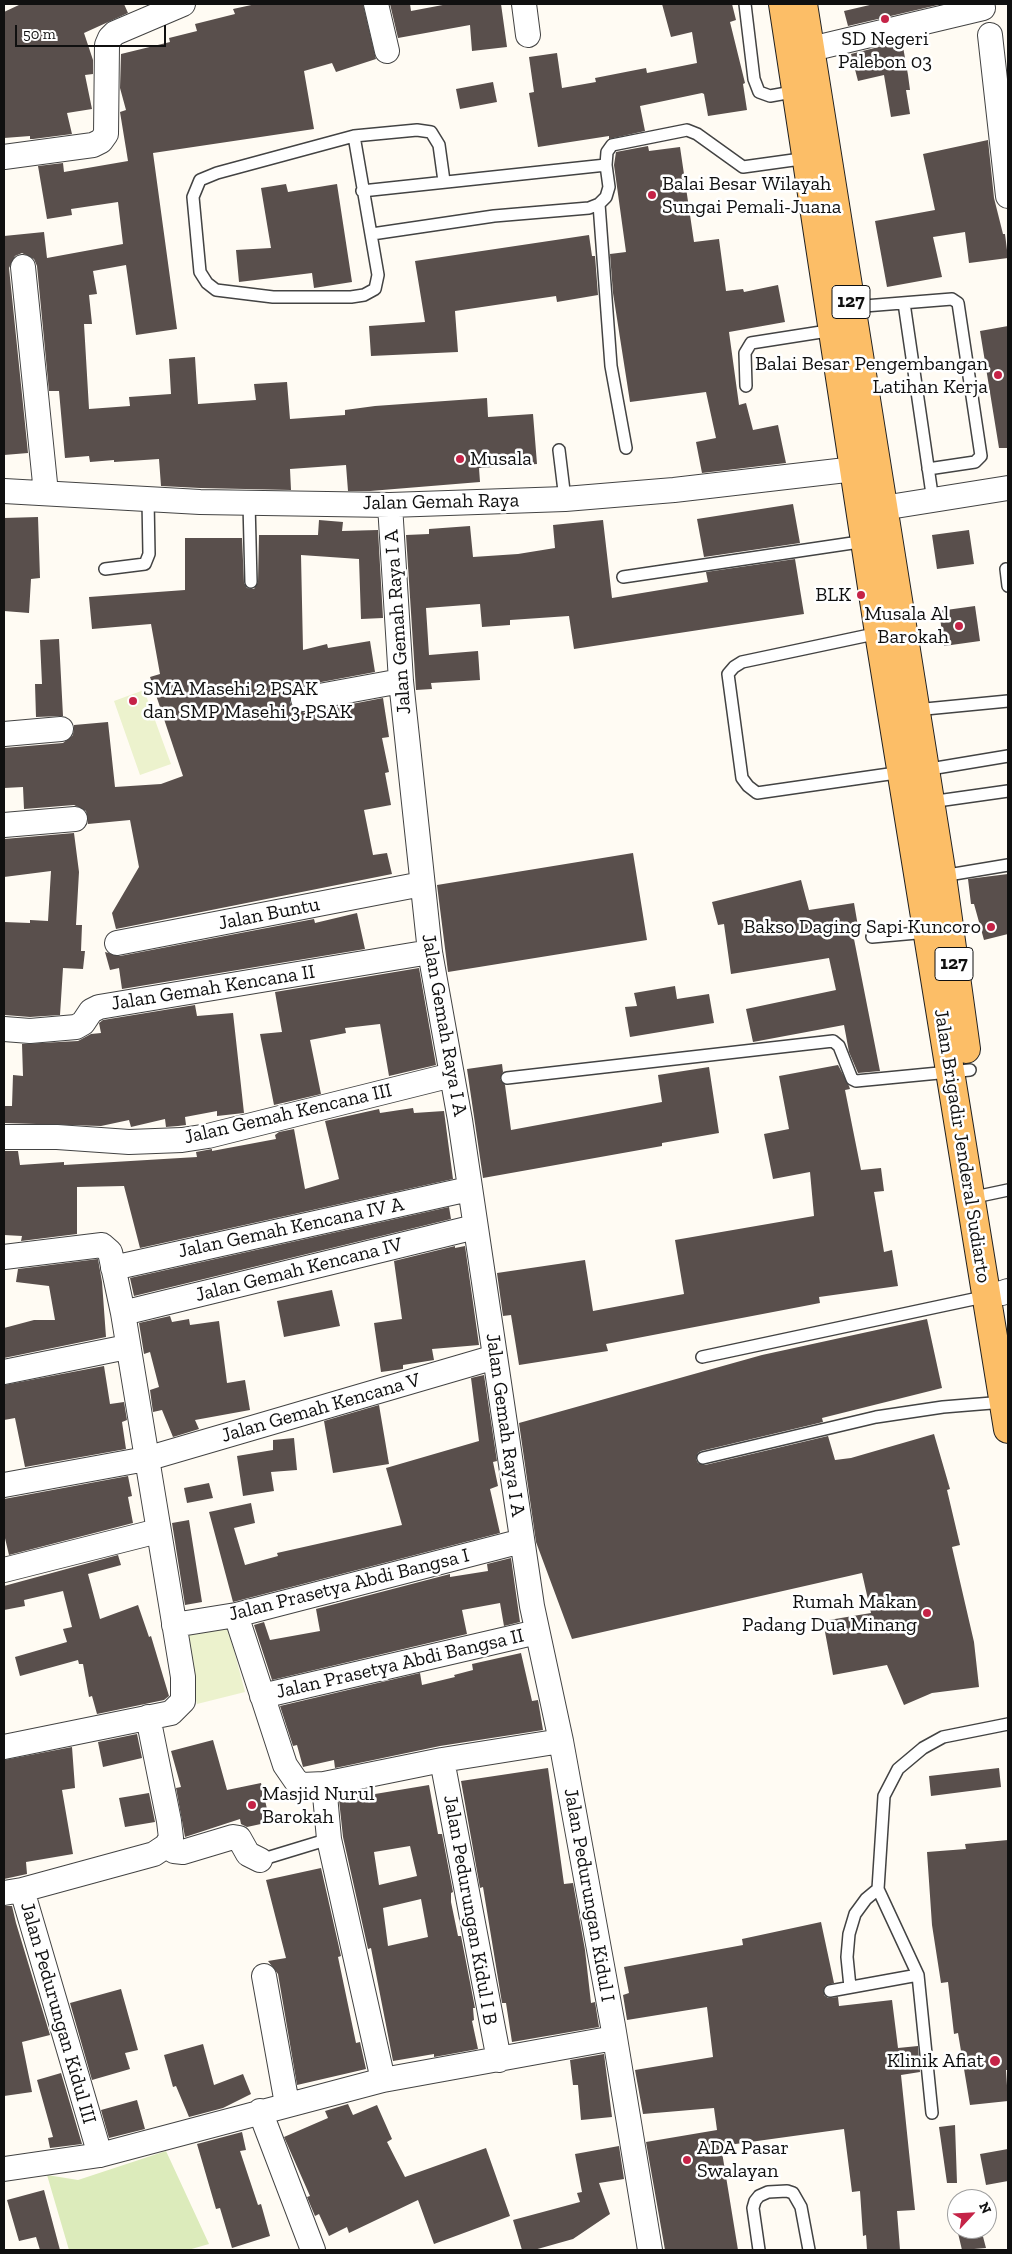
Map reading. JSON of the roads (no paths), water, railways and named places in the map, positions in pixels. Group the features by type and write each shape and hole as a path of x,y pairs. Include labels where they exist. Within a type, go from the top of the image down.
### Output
{"main road":[{"name":"Jalan Brigadir Jenderal Sudiarto","path":"784,4 801,51 871,510 931,877 960,1071 989,1194 999,1294 1008,1429"},
{"name":"Jalan Brigadir Jenderal Sudiarto","path":"801,51 803,4"},
{"name":"Jalan Brigadir Jenderal Sudiarto","path":"876,540 879,633 904,711"},
{"name":"Jalan Brigadir Jenderal Sudiarto","path":"999,1294 1008,1327"}],"street":[{"path":"4,158 93,145 101,141 106,134 106,45 110,38 115,32 183,4"},
{"path":"376,4 387,51"},
{"path":"524,4 528,35"},
{"path":"801,51 983,6 999,33 1008,195"},
{"path":"23,267 46,493"},
{"name":"Jalan Gemah Raya","path":"4,491 148,499 390,505 565,499 674,490 865,468"},
{"path":"871,510 1008,488"},
{"name":"Jalan Gemah Raya I A","path":"390,505 401,681 430,952 460,1120 522,1542"},
{"path":"303,699 401,681"},
{"path":"4,734 61,729"},
{"path":"4,825 75,819"},
{"name":"Jalan Buntu","path":"117,943 422,884"},
{"name":"Jalan Gemah Kencana II","path":"4,1029 30,1032 76,1027 83,1024 91,1011 99,1007 430,952"},
{"name":"Jalan Gemah Kencana III","path":"4,1137 56,1137 129,1142 182,1140 218,1134 452,1075"},
{"name":"Jalan Gemah Kencana IV A","path":"113,1268 469,1189"},
{"name":"Jalan Gemah Kencana IV","path":"122,1313 475,1227"},
{"path":"4,1257 96,1245 108,1248 122,1313 183,1677 183,1700 178,1708 171,1713 4,1747"},
{"path":"4,1372 127,1347"},
{"name":"Jalan Gemah Kencana V","path":"4,1485 146,1459 495,1357"},
{"path":"4,1570 158,1531"},
{"name":"Jalan Prasetya Abdi Bangsa I","path":"174,1624 236,1615 522,1542"},
{"name":"Jalan Pedurungan Kidul I","path":"522,1542 537,1632 561,1741 650,2250"},
{"path":"236,1615 285,1765 291,1775 302,1785 324,1784 442,1760 561,1741"},
{"name":"Jalan Prasetya Abdi Bangsa II","path":"262,1696 537,1632"},
{"path":"13,1892 154,1854 166,1846 171,1838 169,1821 148,1717"},
{"name":"Jalan Pedurungan Kidul I B","path":"442,1760 499,2060"},
{"path":"324,1784 329,1839 383,2080"},
{"path":"166,1846 174,1851 183,1852 233,1837 240,1838 248,1854 260,1860"},
{"name":"Jalan Pedurungan Kidul III","path":"13,1892 100,2155"},
{"path":"264,1976 287,2104"},
{"path":"4,2169 100,2155 260,2111 383,2080 614,2038"},
{"path":"260,2111 313,2250"}],"lane":[{"path":"745,4 754,79 759,92 770,96 807,90"},
{"path":"354,136 378,275 375,289 364,296 273,297 216,290 207,283 200,272 194,197 200,180 217,173 354,136 417,130 431,132 438,145 444,181"},
{"path":"372,234 494,216 588,208 599,204 606,197 609,187 606,165 608,152 612,145 687,130 697,134 743,167 817,157"},
{"path":"362,191 606,165"},
{"path":"599,204 611,366 626,448"},
{"path":"746,386 744,353 751,343 904,303 952,299 958,303 981,456 978,461 928,469"},
{"path":"904,303 933,501"},
{"path":"560,450 565,499"},
{"path":"105,569 145,564 149,554 148,499"},
{"path":"249,502 251,582"},
{"path":"623,577 876,540"},
{"path":"1006,569 1008,586"},
{"path":"879,633 742,662 728,674 742,778 748,786 756,793 1008,756"},
{"path":"904,711 1008,702"},
{"path":"919,803 1008,791"},
{"path":"931,877 1008,865"},
{"path":"872,938 939,931"},
{"path":"507,1078 833,1040 839,1046 852,1079 856,1081 960,1071"},
{"path":"702,1356 999,1294"},
{"path":"703,1458 876,1417 943,1407 1006,1402"},
{"path":"932,2113 918,1975 878,1889 884,1796 898,1770 923,1748 943,1737 1008,1724"},
{"path":"260,1860 329,1839"},
{"path":"850,1987 847,1957 849,1934 855,1914 866,1899 878,1889"},
{"path":"830,1991 918,1975"},
{"path":"759,2250 753,2208 755,2201 759,2196 768,2192 787,2190 793,2193 801,2207 809,2250"}],"place":[{"name":"SD Negeri Palebon 03","path":"885,19"},
{"name":"Balai Besar Wilayah Sungai Pemali-Juana","path":"652,195"},
{"name":"Balai Besar Pengembangan Latihan Kerja","path":"998,375"},
{"name":"Musala","path":"460,459"},
{"name":"BLK","path":"861,595"},
{"name":"Musala Al Barokah","path":"959,626"},
{"name":"SMA Masehi 2 PSAK dan SMP Masehi 3 PSAK","path":"133,701"},
{"name":"Bakso Daging Sapi Kuncoro","path":"991,927"},
{"name":"Rumah Makan Padang Dua Minang","path":"927,1613"},
{"name":"Masjid Nurul Barokah","path":"252,1805"},
{"name":"Klinik Afiat","path":"995,2061"},
{"name":"ADA Pasar Swalayan","path":"687,2160"}]}
